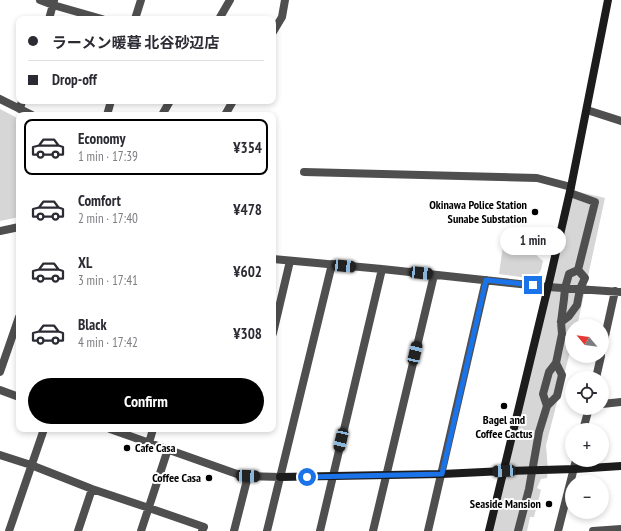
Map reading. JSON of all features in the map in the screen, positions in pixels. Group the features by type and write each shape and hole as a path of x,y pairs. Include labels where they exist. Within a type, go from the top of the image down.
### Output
{"street":[{"path":"40,0 54,2 94,16"},
{"path":"136,16 141,0"},
{"path":"221,16 230,0"},
{"path":"276,27 282,17 285,0"},
{"path":"489,531 571,190 608,0"},
{"path":"50,16 54,2"},
{"path":"0,98 25,112"},
{"path":"20,110 21,104"},
{"path":"587,110 621,122"},
{"path":"304,172 537,178 571,190 595,202 578,270"},
{"path":"0,231 16,228"},
{"path":"276,259 548,287 618,292 609,325"},
{"path":"276,312 290,261"},
{"path":"268,531 332,264"},
{"path":"320,531 382,269"},
{"path":"547,406 543,394 549,372 556,363 562,334 561,322 565,288 569,274 578,270"},
{"path":"561,322 569,316 577,306 580,289 585,278 578,270"},
{"path":"373,531 434,275"},
{"path":"428,531 486,280"},
{"path":"0,372 16,326"},
{"path":"518,531 529,489 539,432 547,406 557,396 562,375 556,363"},
{"path":"0,390 16,396"},
{"path":"609,403 621,402"},
{"path":"9,531 43,432"},
{"path":"118,432 236,474 248,476 280,478 442,474 621,466"},
{"path":"149,443 152,432"},
{"path":"141,531 168,449"},
{"path":"0,455 92,489 204,527 202,531"},
{"path":"558,531 575,469"},
{"path":"234,531 248,476"},
{"path":"78,531 92,489"},
{"path":"593,531 621,529"}],"shaded area":[{"path":"0,109 16,117 16,218 0,221"},
{"path":"571,190 605,198 579,319 565,319 565,363 567,363 546,445 548,470 547,478 541,479 537,488 541,490 534,517 530,517 527,531 489,531"},
{"path":"503,246 527,247 543,261 541,270 535,279 499,274"}],"place":[{"name":"Okinawa Police Station Sunabe Substation","path":"535,212"},
{"name":"Bagel and Coffee Cactus","path":"504,406"},
{"name":"Cafe Casa","path":"127,448"},
{"name":"Coffee Casa","path":"209,478"},
{"name":"Seaside Mansion","path":"549,504"}],"route":[{"path":"307,477 442,474 486,280 533,285"}]}
